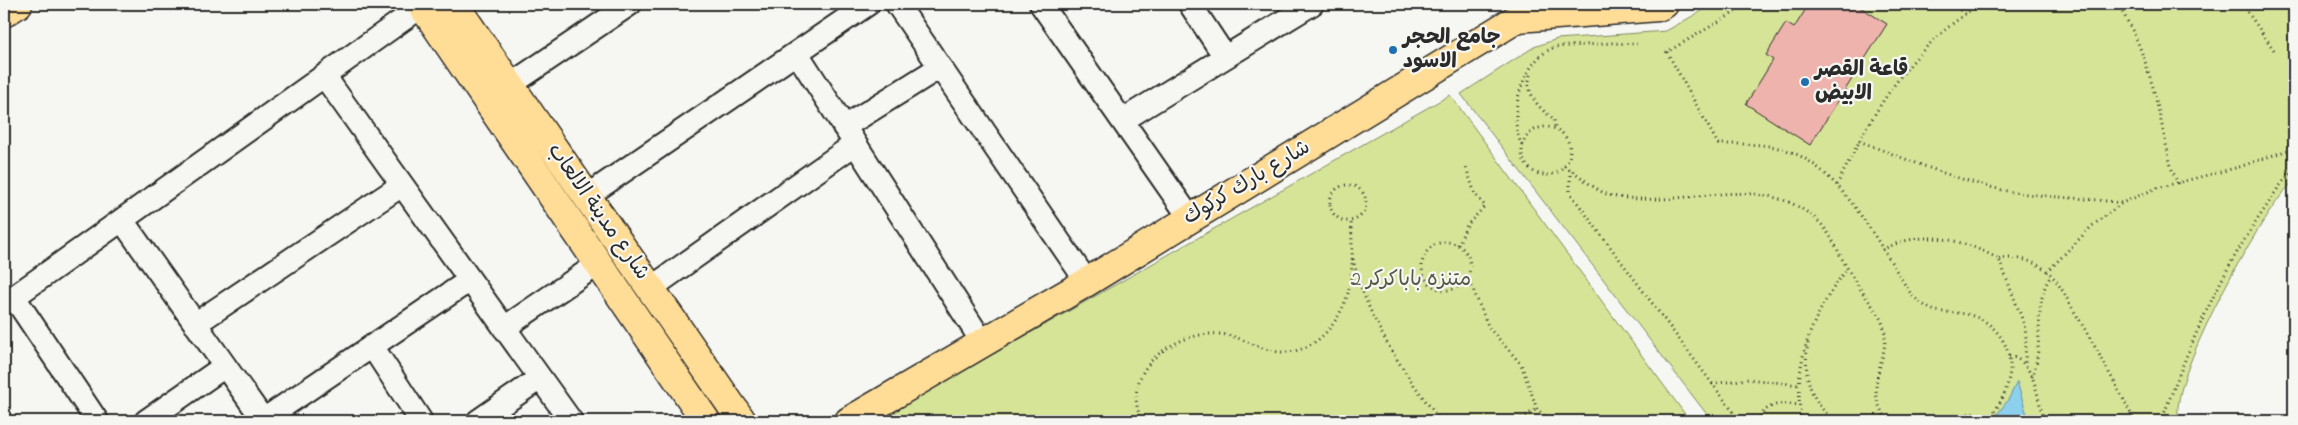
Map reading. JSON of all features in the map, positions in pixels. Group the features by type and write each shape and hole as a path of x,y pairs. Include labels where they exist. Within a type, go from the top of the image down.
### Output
{"main road":[{"path":"4,13 18,4"},
{"name":"شارع مدينة الالعاب","path":"454,4 742,421"},
{"name":"شارع بارك كركوك","path":"849,421 1087,282 1513,11 1658,7 1664,4"},
{"name":"شارع مدينة الالعاب","path":"422,5 706,421"},
{"path":"682,386 706,368"}],"street":[{"path":"587,196 797,52 838,12 868,4"},
{"path":"897,4 1087,282"},
{"path":"1041,4 1190,218"},
{"path":"1190,4 1225,57"},
{"path":"1123,120 1312,4"},
{"path":"97,421 9,300 325,77 422,5"},
{"path":"510,85 615,8"},
{"path":"797,52 983,343"},
{"path":"651,288 940,67"},
{"path":"325,77 570,421"},
{"path":"195,324 402,185"},
{"path":"122,220 263,421 470,280"},
{"path":"504,328 598,264"},
{"path":"372,346 421,421"},
{"path":"146,421 225,366"},
{"path":"478,421 540,378"}],"path":[{"path":"1749,4 1667,52 1718,144 1763,145 1787,150 1811,161 1829,175 1837,185 1911,294 1920,303 1936,311 1973,316 1984,321 2004,340 2009,356 2009,382 1999,406 1986,421 1976,413 1967,414 1961,421"},
{"path":"1952,4 1965,14"},
{"path":"1837,185 1879,104 1906,70 1948,27 1980,4"},
{"path":"2117,4 2130,23 2150,73 2172,170 2178,184"},
{"path":"2242,4 2276,53"},
{"path":"1522,145 1525,137 1538,128 1545,126 1555,129 1565,136 1570,151 1564,166 1550,175 1534,172 1523,160 1522,145 1516,131 1515,112 1521,90 1540,55 1556,47 1612,43 1637,44"},
{"path":"1531,69 1528,82 1532,95 1541,111 1554,119 1555,129"},
{"path":"2294,130 2290,141 2294,155"},
{"path":"1859,141 1908,161 1983,185 2037,195 2122,203"},
{"path":"2047,272 2092,226 2122,203 2158,188 2239,167 2291,149"},
{"path":"1564,166 1609,195 1654,200 1734,192 1776,198 1795,206 1820,222 1847,268 1882,321 1886,342 1878,368 1875,394 1878,406 1888,421"},
{"path":"1458,245 1468,226 1484,206 1475,194 1466,167"},
{"path":"1570,169 1570,192 1573,197 1740,421"},
{"path":"2168,421 2164,414 2189,349 2218,285 2250,229 2283,182 2294,172"},
{"path":"1344,185 1356,187 1362,191 1367,202 1363,214 1351,221 1337,218 1330,208 1334,192 1344,185"},
{"path":"1142,421 1136,399 1141,374 1149,362 1173,344 1187,338 1218,334 1231,336 1267,350 1282,352 1306,347 1319,340 1336,319 1348,292 1351,279 1351,221"},
{"path":"1882,250 1906,240 1952,239 1999,259 2010,257 2040,266 2061,287 2135,421"},
{"path":"1447,242 1458,245 1468,256 1470,270 1468,277 1457,287 1442,290 1429,283 1422,270 1425,255 1434,245 1447,242"},
{"path":"1352,251 1360,284 1377,324 1404,371 1441,421"},
{"path":"1999,259 2024,324 2026,335 2025,364"},
{"path":"1801,421 1799,385 1802,354 1827,297 1847,268"},
{"path":"2032,377 2039,352 2042,300 2046,282 2051,276"},
{"path":"1468,277 1489,328 1524,369 1537,409 1551,421"},
{"path":"1809,335 1807,364 1810,393 1817,405 1835,421"},
{"path":"2009,356 2018,358 2025,364 2032,377 2044,421"},
{"path":"1712,384 1748,379 1782,381 1799,385"},
{"path":"1757,421 1766,408 1775,403 1784,402 1799,405"},
{"path":"1517,421 1537,409"}],"green space":[{"path":"1714,4 2294,4 2294,181 2261,224 2219,298 2186,374 2179,403 2180,421 1712,421 1461,94 1534,47 1557,39 1666,31"},
{"name":"متنزه باباكركر 2","path":"1450,95 1690,421 875,421"}],"water":[{"path":"2017,382 2029,421 1992,421 2008,400"}],"building":[{"name":"قاعة القصر الابيض","path":"1809,4 1855,4 1887,24 1810,145 1746,104 1773,60 1766,55 1786,23 1794,28"}],"place":[{"name":"جامع الحجر الاسود","path":"1393,50"},
{"name":"قاعة القصر الابيض","path":"1805,82"}]}
